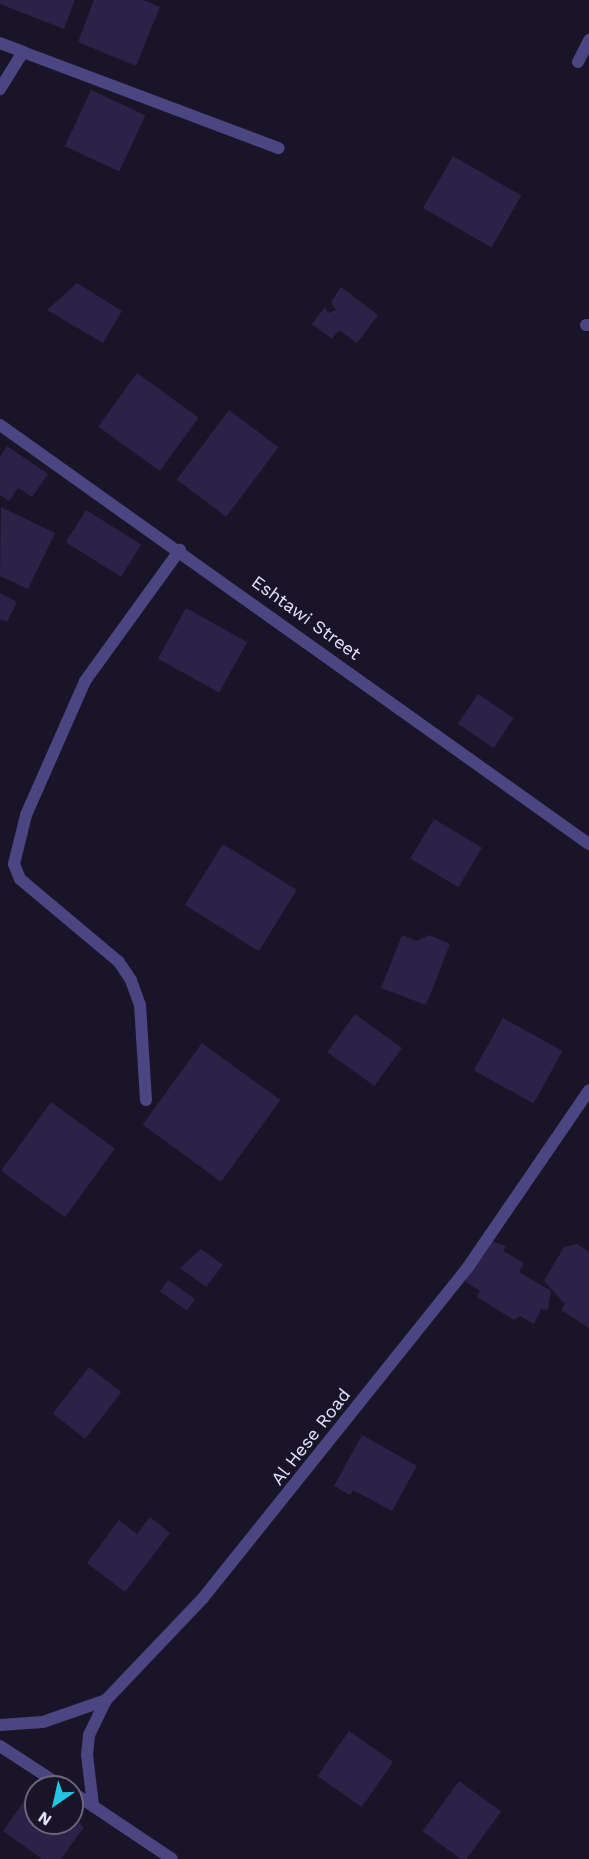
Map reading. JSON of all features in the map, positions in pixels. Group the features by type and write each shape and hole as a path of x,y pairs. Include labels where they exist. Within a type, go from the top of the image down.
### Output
{"street":[{"path":"578,63 589,40"},
{"path":"0,43 279,148"},
{"path":"0,89 23,52"},
{"name":"Eshtawi Street","path":"0,425 180,550 589,844"},
{"path":"146,1100 140,1005 131,980 119,962 35,894 20,879 14,864 26,815 86,681 180,550"},
{"name":"Al Hese Road","path":"0,1725 43,1722 106,1700 203,1598 276,1510 468,1267 589,1090"},
{"path":"93,1805 87,1755 89,1736 106,1700"},
{"path":"0,1746 45,1775"},
{"path":"84,1799 172,1859"}],"building":[{"path":"0,0 75,0 64,29 0,4"},
{"path":"94,0 143,0 160,7 136,66 78,42"},
{"path":"91,90 145,115 119,172 65,146"},
{"path":"453,156 521,195 491,247 423,208"},
{"path":"77,283 122,311 103,343 47,310"},
{"path":"341,287 378,315 357,343 339,330 332,339 312,324 325,307 328,313 336,310 331,302"},
{"path":"137,373 198,418 160,471 98,426"},
{"path":"229,410 279,447 226,517 177,479"},
{"path":"7,446 48,474 32,497 18,488 9,501 0,495 0,457"},
{"path":"1,507 55,533 28,589 0,576"},
{"path":"86,510 141,544 121,577 66,542"},
{"path":"0,593 17,602 7,622 0,619"},
{"path":"186,608 247,642 219,693 158,659"},
{"path":"478,694 514,718 494,748 458,724"},
{"path":"434,819 482,848 458,887 410,858"},
{"path":"223,844 297,890 259,951 185,905"},
{"path":"402,935 417,941 429,935 450,944 426,1005 381,988"},
{"path":"355,1014 402,1048 374,1086 327,1052"},
{"path":"503,1018 562,1051 533,1103 474,1070"},
{"path":"202,1043 280,1100 221,1182 143,1125"},
{"path":"51,1102 115,1148 65,1217 1,1171"},
{"path":"490,1241 506,1246 503,1251 524,1263 519,1272 551,1291 548,1310 541,1309 534,1324 520,1316 514,1320 477,1297 480,1291 465,1281"},
{"path":"577,1244 589,1252 589,1328 561,1310 565,1304 544,1281 564,1247"},
{"path":"201,1249 223,1265 206,1287 180,1268"},
{"path":"168,1280 195,1299 187,1310 160,1291"},
{"path":"89,1367 121,1392 85,1439 53,1413"},
{"path":"362,1435 417,1466 392,1511 353,1490 350,1495 334,1486"},
{"path":"150,1517 170,1533 125,1592 87,1563 119,1520 137,1534"},
{"path":"349,1731 393,1762 362,1807 317,1776"},
{"path":"459,1781 501,1812 467,1859 461,1859 423,1831"},
{"path":"24,1801 24,1835 78,1835 61,1859 42,1859 3,1831"}]}
